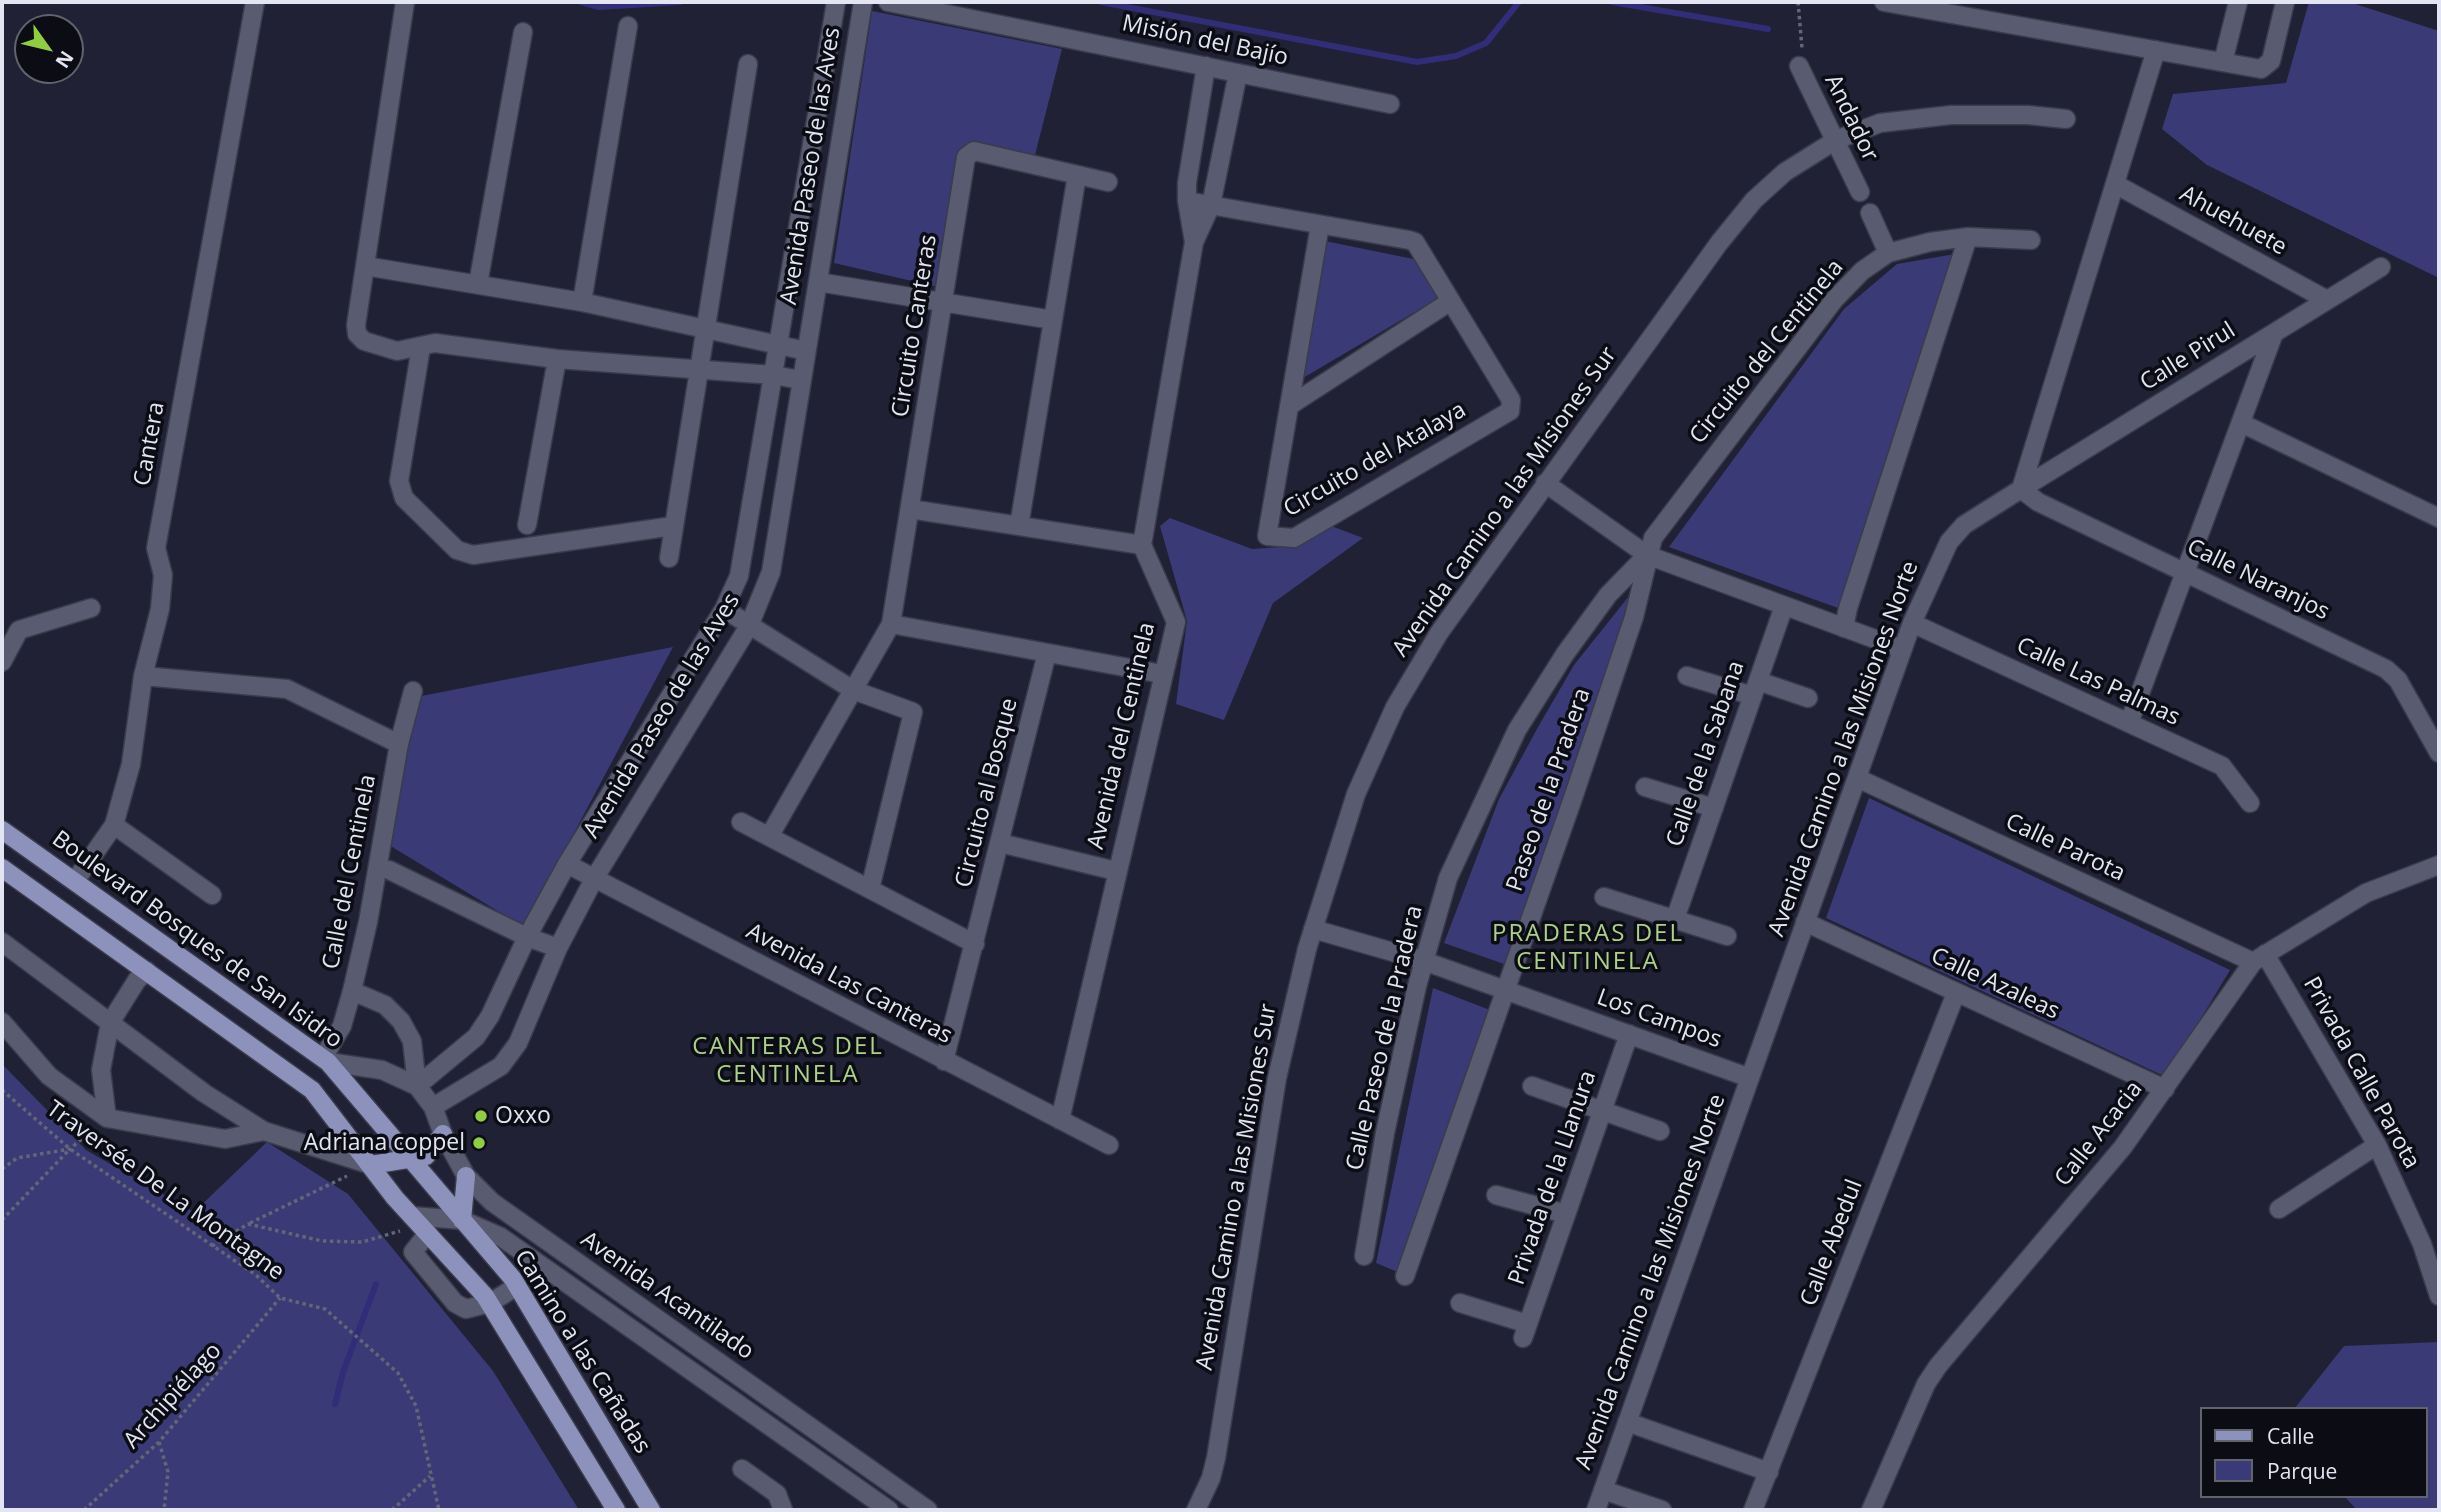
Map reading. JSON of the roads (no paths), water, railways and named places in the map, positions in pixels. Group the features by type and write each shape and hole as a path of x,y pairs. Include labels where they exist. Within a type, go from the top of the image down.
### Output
{"main road":[{"name":"Boulevard Bosques de San Isidro","path":"2,830 325,1060 411,1161"},
{"path":"2,868 312,1090 420,1225 490,1303 612,1505 635,1483"},
{"path":"371,1165 411,1161 426,1156 443,1134"},
{"name":"Camino a las Cañadas","path":"411,1161 517,1286 651,1510"},
{"path":"463,1220 467,1176"}],"street":[{"name":"Cantera","path":"75,881 114,825 131,764 143,676 160,609 163,575 156,548 255,2"},
{"path":"405,2 355,325 357,334 364,341 397,351 435,343 557,359 698,372 773,375 801,380"},
{"name":"Avenida Paseo de las Aves","path":"417,1086 476,1037 490,1017 527,937 567,864 724,609 745,554 836,2"},
{"name":"Avenida Paseo de las Aves","path":"433,1107 501,1066 518,1043 558,948 594,879 749,625 771,572 863,2"},
{"name":"Misión del Bajío","path":"888,2 1390,104"},
{"path":"1884,2 1953,8 2156,50 2267,67 2285,2"},
{"path":"2223,62 2238,2"},
{"path":"582,302 628,26"},
{"path":"478,284 523,32"},
{"path":"2021,489 2156,50"},
{"path":"668,558 748,64"},
{"path":"1194,242 1187,201 1206,66"},
{"name":"Andador","path":"1798,66 1860,192"},
{"path":"769,835 891,624 911,509 1142,545 1194,242 1211,205 1237,73"},
{"name":"Avenida Camino a las Misiones Sur","path":"1196,1510 1204,1497 1216,1458 1277,1078 1312,929 1356,793 1395,707 1439,633 1545,483 1754,200 1786,172 1836,140 1881,123 1917,117 2028,115 2066,119"},
{"name":"Circuito Canteras","path":"911,509 969,152 1108,182"},
{"path":"1019,526 1077,175"},
{"name":"Ahuehuete","path":"2115,184 2327,300"},
{"name":"Circuito del Atalaya","path":"1187,201 1415,242 1511,400 1510,411 1294,538 1267,536 1320,225"},
{"path":"1870,213 1888,253"},
{"path":"1844,628 1848,608 1968,237"},
{"name":"Circuito del Centinela","path":"1647,555 1653,538 1834,300 1862,271 1888,253 1930,242 1968,237 2031,240"},
{"path":"365,266 582,302 706,327 777,347 806,351"},
{"name":"Calle Pirul","path":"2021,489 2381,267"},
{"path":"818,282 1053,320"},
{"path":"1289,406 1451,302"},
{"path":"2129,723 2274,333"},
{"path":"421,348 399,481 404,498 457,550 473,555 673,526"},
{"path":"527,525 557,359"},
{"path":"2241,423 2439,518"},
{"path":"1545,483 1647,555 1902,649"},
{"name":"Calle Naranjos","path":"2021,489 2038,502 2386,669 2398,680 2439,753"},
{"name":"Avenida Camino a las Misiones Norte","path":"1596,1510 1912,623 1949,542 1964,525 2021,489"},
{"name":"Avenida del Centinela","path":"1060,1120 1176,622 1142,545"},
{"name":"Calle Paseo de la Pradera","path":"1364,1256 1385,1133 1424,961 1448,878 1517,730 1565,654 1608,595 1647,555"},
{"name":"Paseo de la Pradera","path":"1405,1276 1634,617 1647,555"},
{"name":"Calle de la Sabana","path":"1675,919 1784,606"},
{"path":"2,662 19,630 91,608"},
{"path":"724,609 853,690 913,712 870,889"},
{"name":"Calle Las Palmas","path":"1912,623 2222,766 2250,803"},
{"path":"891,624 1162,674"},
{"name":"Circuito al Bosque","path":"944,1061 1047,653"},
{"path":"143,676 288,689 399,744"},
{"path":"1688,676 1808,698"},
{"name":"Calle del Centinela","path":"325,1060 342,1026 352,991 368,922 399,744 413,691"},
{"path":"632,759 657,775"},
{"name":"Calle Parota","path":"1857,778 2259,958"},
{"path":"1645,787 1714,808"},
{"path":"741,822 975,944"},
{"path":"114,825 212,895"},
{"path":"1000,843 1116,871"},
{"name":"Avenida Las Canteras","path":"567,864 1110,1145"},
{"name":"Calle Acacia","path":"1871,1510 1926,1384 1938,1366 2123,1147 2259,958 2366,893 2439,865"},
{"path":"389,870 527,937 558,948"},
{"path":"1604,897 1727,936"},
{"name":"Calle Azaleas","path":"1805,922 2165,1089"},
{"name":"Los Campos","path":"1312,929 1424,961 1750,1078"},
{"path":"2,942 204,1093 264,1131 371,1165"},
{"name":"Privada Calle Parota","path":"2259,958 2377,1145 2422,1244 2439,1296"},
{"path":"107,1118 101,1070 110,1023 137,980 147,971"},
{"path":"352,991 385,1004 401,1021 412,1041 417,1086"},
{"name":"Calle Abedul","path":"1753,1510 1955,993"},
{"path":"2,1022 49,1076 107,1118 225,1139 264,1131"},
{"name":"Privada de la Llanura","path":"1460,1303 1525,1331 1629,1034"},
{"name":"Avenida Acantilado","path":"325,1060 382,1070 417,1086 433,1107 443,1134 478,1190 508,1214 928,1510"},
{"path":"1532,1086 1660,1131"},
{"path":"2279,1209 2377,1145"},
{"path":"1496,1195 1566,1214"},
{"name":"Avenida Acantilado","path":"420,1225 463,1220 501,1237 889,1510"},
{"path":"420,1225 413,1252 455,1303 466,1308 490,1303 517,1286"},
{"path":"1627,1422 1769,1472"},
{"path":"742,1469 777,1494 783,1510"},
{"path":"1603,1490 1662,1510"}],"waterway":[{"path":"581,2 599,7 680,2"},
{"path":"1101,2 1417,62 1456,56 1486,43 1519,2"},
{"path":"1612,2 1768,29"},
{"path":"335,1404 343,1372 376,1284"}],"place":[{"name":"Oxxo","path":"481,1116"},
{"name":"Adriana coppel","path":"479,1143"}],"district":[{"name":"PRADERAS DEL CENTINELA","path":"1588,948"},
{"name":"CANTERAS DEL CENTINELA","path":"788,1061"}]}
